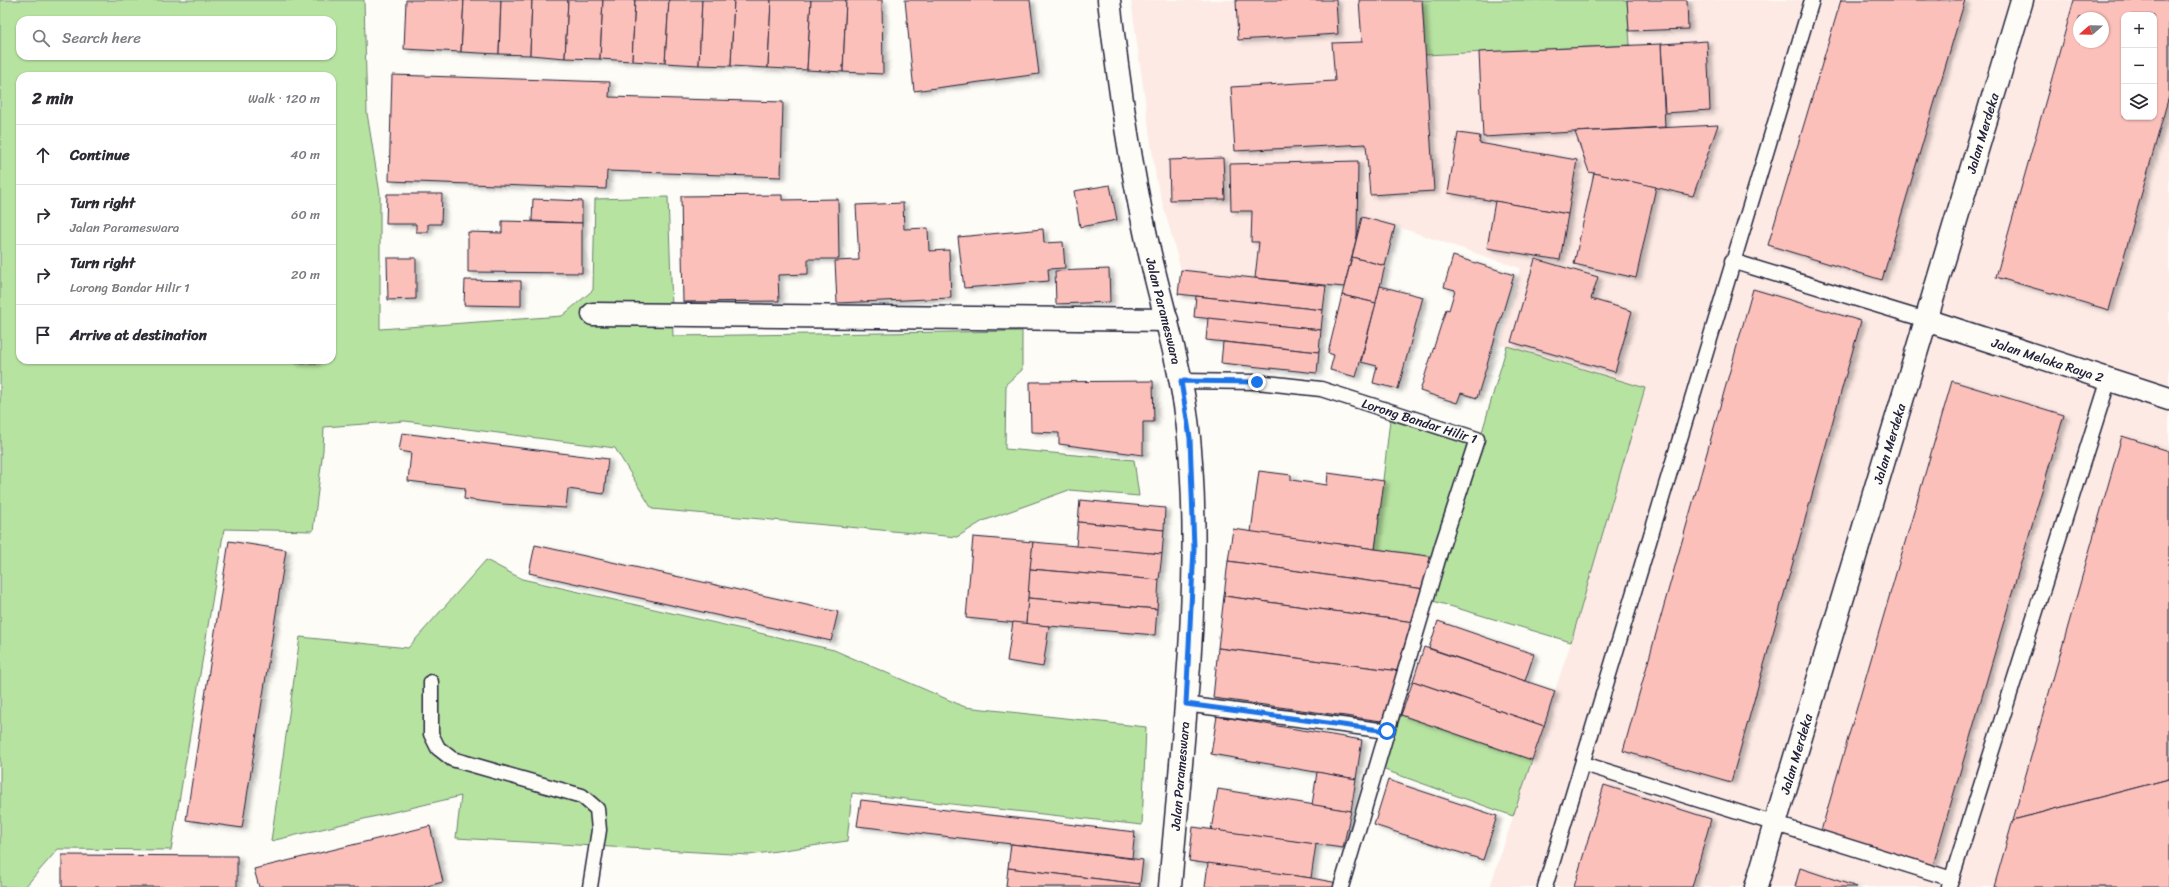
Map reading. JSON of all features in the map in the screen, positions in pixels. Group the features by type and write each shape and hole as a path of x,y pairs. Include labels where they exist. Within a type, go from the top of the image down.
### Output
{"main road":[{"name":"Jalan Parameswara","path":"1109,0 1118,75 1135,180 1146,236 1181,381 1190,438 1194,548 1186,704 1170,887"},
{"name":"Jalan Merdeka","path":"1756,887 2022,0"},
{"path":"593,314 1167,320"},
{"name":"Jalan Melaka Raya 2","path":"1926,320 2169,399"}],"lane":[{"path":"1545,887 1584,764 1732,261 1812,0"},
{"path":"1732,261 1926,320"},
{"path":"1584,764 1774,823 1951,883 2109,380"},
{"name":"Lorong Bandar Hilir 1","path":"1181,381 1257,382 1321,389 1477,439 1442,546 1387,731"},
{"path":"432,682 431,734 438,748 452,759 582,796 597,809 599,830 590,887"},
{"path":"1186,704 1387,731 1341,887"}],"shaded area":[{"path":"1131,0 2169,0 2169,887 1490,887 1571,642 1645,388 1507,346 1500,346 1520,268 1395,226 1363,217 1344,287 1181,270 1156,179"}],"green space":[{"path":"0,0 364,0 367,113 380,194 380,329 562,316 593,290 595,199 668,197 673,336 1022,331 1022,370 1006,384 1005,449 1134,460 1139,496 1069,490 983,521 957,537 652,509 615,448 405,421 324,427 323,450 313,531 224,529 171,850 58,849 25,887 0,887"},
{"path":"1422,0 1627,0 1630,45 1425,55"},
{"path":"1507,346 1645,388 1571,642 1433,601"},
{"path":"1390,420 1467,444 1435,557 1375,549"},
{"path":"486,560 522,579 834,650 965,707 1146,727 1142,825 852,793 847,841 749,855 456,838 461,796 271,841 300,637 408,648"},
{"path":"1401,715 1532,760 1513,816 1382,769"}],"building":[{"path":"406,0 464,0 461,52 404,49"},
{"path":"464,0 501,0 499,54 461,52"},
{"path":"501,0 532,0 530,55 499,54"},
{"path":"532,0 568,0 565,58 530,55"},
{"path":"568,0 603,0 600,59 565,58"},
{"path":"603,0 635,0 632,61 600,59"},
{"path":"635,0 669,0 665,63 632,61"},
{"path":"669,0 702,0 699,65 665,63"},
{"path":"702,0 734,0 731,66 699,65"},
{"path":"734,0 771,0 768,68 731,66"},
{"path":"771,0 811,0 807,70 768,68"},
{"path":"811,0 846,0 843,72 807,70"},
{"path":"846,0 882,0 883,74 843,72"},
{"path":"905,0 1030,0 1039,74 914,91"},
{"path":"1236,0 1336,0 1338,34 1238,40"},
{"path":"1359,0 1422,0 1434,191 1370,195 1366,144 1235,151 1231,87 1335,81 1332,43 1362,42"},
{"path":"1627,0 1687,0 1688,29 1629,31"},
{"path":"1841,0 1965,0 1882,280 1768,245"},
{"path":"2074,0 2169,0 2169,96 2109,310 1996,277"},
{"path":"1707,41 1710,110 1665,113 1661,44"},
{"path":"1661,44 1665,127 1483,137 1479,52"},
{"path":"392,75 610,82 609,97 783,102 781,177 607,171 606,189 389,181"},
{"path":"1718,125 1693,196 1589,172 1575,132"},
{"path":"1458,133 1480,136 1479,143 1577,160 1568,214 1448,193"},
{"path":"1223,158 1225,199 1170,200 1169,160"},
{"path":"1358,161 1357,236 1344,287 1255,278 1259,242 1251,242 1252,211 1231,211 1230,164"},
{"path":"1594,173 1656,187 1636,278 1574,264"},
{"path":"1110,185 1117,220 1080,227 1074,191"},
{"path":"387,194 442,194 441,224 428,224 428,232 416,232 416,224 386,224"},
{"path":"782,195 782,200 838,199 839,259 808,259 808,274 778,275 779,301 683,302 681,196"},
{"path":"533,199 582,201 582,223 532,221"},
{"path":"1495,201 1568,214 1560,260 1487,248"},
{"path":"903,203 904,229 928,228 929,251 949,250 951,298 837,303 835,261 859,260 856,205"},
{"path":"1362,217 1395,226 1385,266 1352,257"},
{"path":"502,221 582,223 582,273 468,272 468,232 502,233"},
{"path":"1043,229 1044,243 1063,242 1065,268 1048,269 1049,281 964,288 958,237"},
{"path":"1453,256 1514,275 1477,398 1461,393 1457,403 1420,391 1446,309 1449,310 1455,290 1444,287"},
{"path":"1352,257 1385,266 1376,303 1342,295"},
{"path":"387,258 416,258 416,299 388,300"},
{"path":"1535,259 1598,277 1591,299 1632,311 1615,372 1511,342"},
{"path":"1109,269 1110,302 1056,304 1055,271"},
{"path":"1181,270 1326,286 1323,310 1178,294"},
{"path":"465,280 521,281 521,306 464,305"},
{"path":"1380,286 1423,297 1398,389 1373,383 1377,366 1361,362"},
{"path":"1753,289 1861,321 1731,782 1623,751"},
{"path":"1342,295 1376,303 1356,377 1330,370 1334,355 1328,353"},
{"path":"1196,296 1323,310 1321,330 1194,317"},
{"path":"1208,318 1321,330 1319,352 1206,340"},
{"path":"1223,342 1319,352 1317,373 1221,363"},
{"path":"1153,381 1154,422 1143,422 1143,455 1059,444 1059,433 1031,432 1030,382"},
{"path":"1952,381 2064,415 1933,865 1821,831"},
{"path":"402,433 608,459 604,494 568,489 566,508 503,504 464,499 465,488 408,481 411,453 399,451"},
{"path":"2122,436 2169,451 2169,779 2013,820"},
{"path":"1259,471 1291,475 1291,480 1327,485 1328,473 1384,481 1375,549 1251,532"},
{"path":"1080,500 1165,508 1164,530 1078,522"},
{"path":"1078,522 1164,530 1162,554 1076,547"},
{"path":"1233,529 1435,557 1424,589 1228,561"},
{"path":"973,537 1033,542 1026,624 966,618"},
{"path":"229,541 286,550 242,828 186,820"},
{"path":"1033,542 1162,554 1159,580 1030,569"},
{"path":"535,545 838,612 831,641 529,573"},
{"path":"1228,561 1424,589 1414,622 1224,596"},
{"path":"1030,569 1159,580 1157,609 1028,598"},
{"path":"1224,596 1414,622 1399,671 1218,648"},
{"path":"1028,598 1157,609 1155,635 1026,624"},
{"path":"1438,621 1534,654 1525,681 1429,648"},
{"path":"1013,622 1049,626 1043,667 1007,661"},
{"path":"1424,647 1555,691 1544,726 1413,681"},
{"path":"1218,648 1399,671 1382,721 1213,698"},
{"path":"1413,681 1544,726 1532,760 1401,715"},
{"path":"1217,716 1362,740 1356,779 1211,754"},
{"path":"1317,772 1356,779 1351,811 1312,805"},
{"path":"2169,779 2169,887 1994,887 2013,820"},
{"path":"1388,780 1497,816 1483,860 1374,825"},
{"path":"1604,785 1711,819 1692,887 1574,887"},
{"path":"1218,789 1351,811 1343,848 1211,830"},
{"path":"861,800 1135,832 1132,858 857,826"},
{"path":"430,826 443,882 423,887 259,887 254,869"},
{"path":"1193,827 1316,844 1311,878 1189,861"},
{"path":"1011,844 1143,860 1140,884 1008,868"},
{"path":"62,855 237,856 237,887 62,887"},
{"path":"1208,863 1338,883 1337,887 1205,887"},
{"path":"1008,868 1140,884 1140,887 1006,887"},
{"path":"1800,868 1857,887 1795,887"}],"route":[{"path":"1257,382 1181,381 1190,438 1194,548 1186,704 1387,731"}]}
